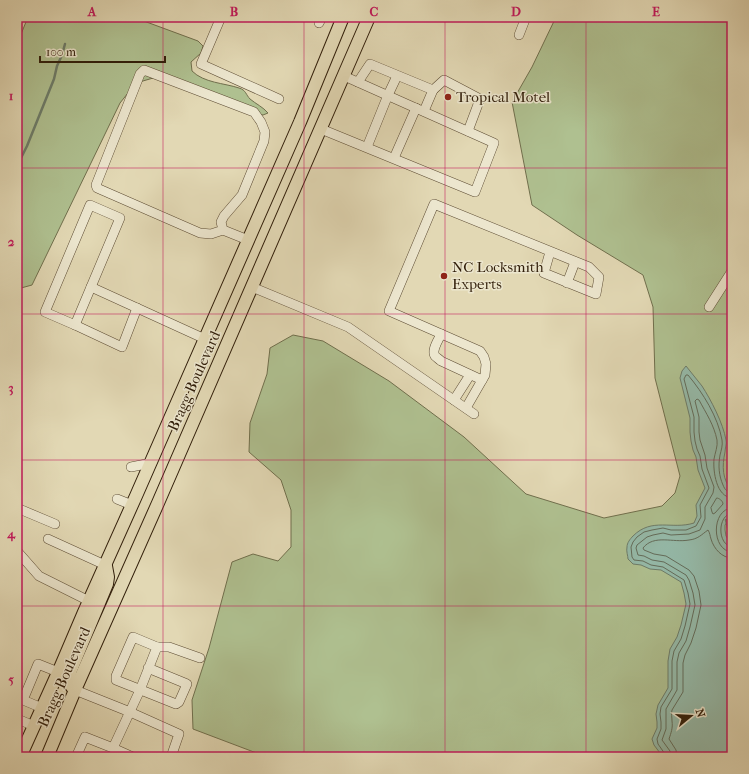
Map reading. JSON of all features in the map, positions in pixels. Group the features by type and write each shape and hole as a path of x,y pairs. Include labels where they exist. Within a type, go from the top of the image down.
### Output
{"main road":[{"name":"Bragg Boulevard","path":"20,757 151,463 300,122 343,17"},
{"name":"Bragg Boulevard","path":"46,757 370,17"},
{"path":"75,690 70,686 68,680 107,584 108,577 106,565"}],"street":[{"path":"221,17 201,64 279,99"},
{"path":"519,35 526,17"},
{"path":"358,82 370,64 433,90"},
{"path":"223,230 221,222 224,216 242,195 264,142 265,132 261,122 254,112 144,70 140,74 96,185 97,188 200,233 210,234 223,230 248,240"},
{"path":"321,129 475,192 494,143 344,76"},
{"path":"367,147 397,76"},
{"path":"394,158 420,110 433,90 444,80 480,99 468,131"},
{"path":"466,408 485,375 486,364 480,351 389,311 434,204 589,267 600,278 596,294 544,273 550,252"},
{"path":"75,325 120,218 90,205 45,312 122,347 137,308"},
{"path":"567,283 575,262"},
{"path":"708,307 732,272"},
{"path":"91,287 205,339"},
{"path":"252,287 348,327 474,414"},
{"path":"442,334 435,348 434,352 436,356 441,361 482,380"},
{"path":"454,400 470,375"},
{"path":"131,467 151,463"},
{"path":"117,499 132,505"},
{"path":"17,508 55,524"},
{"path":"48,540 106,565"},
{"path":"17,551 39,576 89,601"},
{"path":"148,668 187,684 179,702 176,704 116,680 116,676 133,637 157,647 169,647 200,658"},
{"path":"113,748 140,690 157,647"},
{"path":"42,708 24,700 38,664 58,672"},
{"path":"75,690 179,734 174,756"},
{"path":"20,720 34,726"},
{"path":"76,757 85,737 133,757"}],"shaded area":[{"path":"28,17 133,17 198,41 203,46 201,53 191,62 192,71 202,78 233,86 245,91 250,99 268,113 263,115 234,108 160,76 136,83 120,103 32,285 21,288 17,285 17,44"},
{"path":"556,17 732,17 732,757 267,757 193,729 192,700 209,648 232,562 253,554 278,561 291,547 291,510 281,480 249,452 250,423 267,374 270,348 293,335 323,341 389,381 464,437 526,494 604,518 662,506 675,493 680,476 655,378 653,307 643,275 577,235 532,205 512,102 532,67"}],"water":[{"path":"686,366 700,383 722,426 726,442 723,462 724,472 726,482 732,490 732,515 725,525 726,536 732,545 732,582 730,597 732,620 732,754 729,757 663,757 654,745 652,739 657,728 656,714 658,705 668,688 668,661 670,649 677,637 686,604 681,582 661,570 650,569 641,565 633,564 628,559 627,552 629,541 640,530 655,525 686,525 694,523 697,516 696,505 705,488 698,470 696,457 693,450 690,432 690,418 680,378 682,371"}],"waterway":[{"path":"17,166 27,146 54,79 65,44"},
{"path":"726,520 731,540 728,544"}],"place":[{"name":"Tropical Motel","path":"448,97"},
{"name":"NC Locksmith Experts","path":"444,276"}]}
